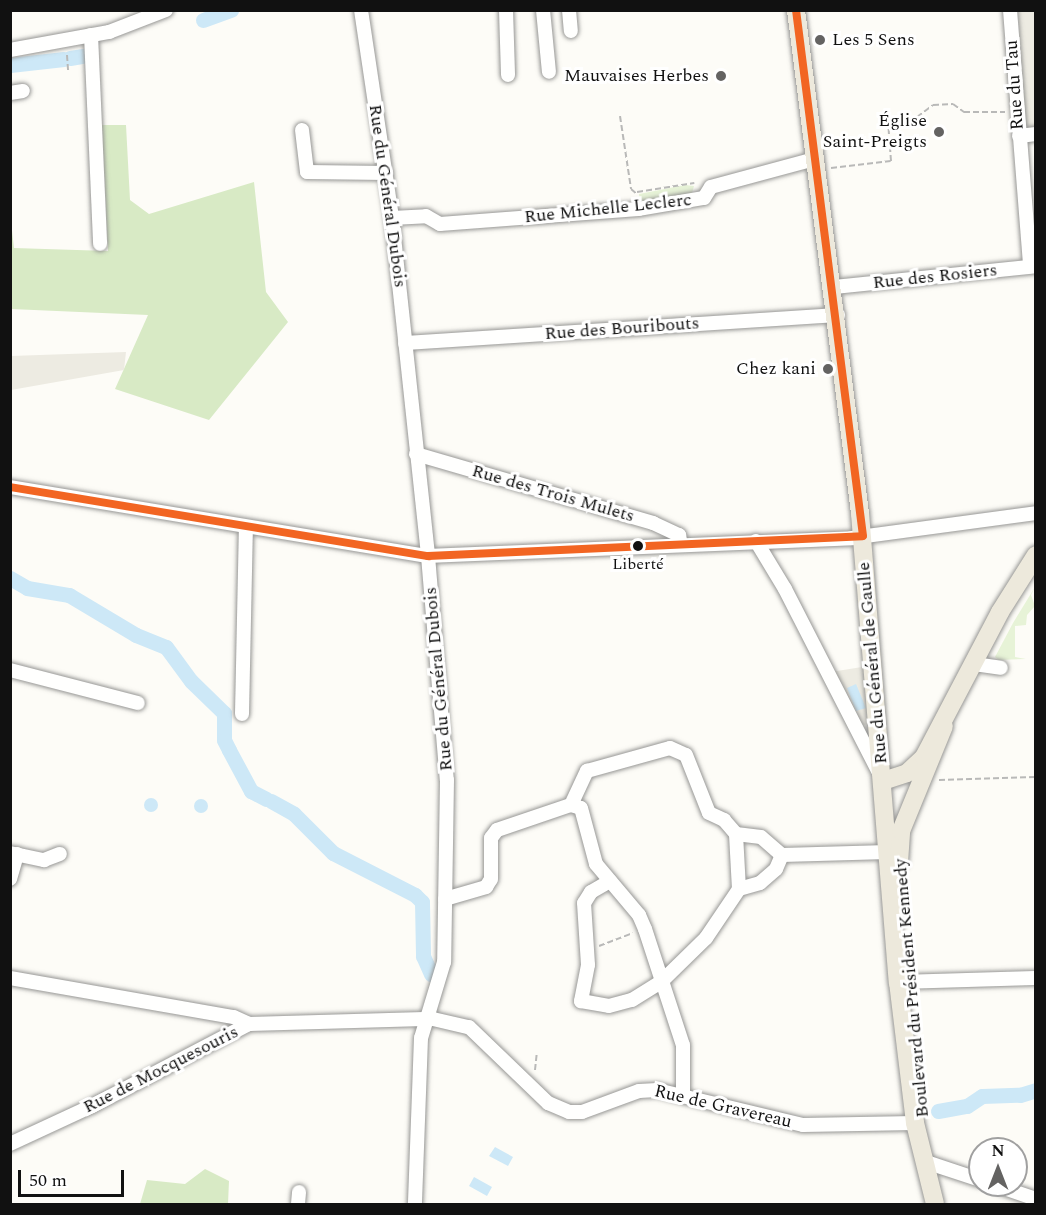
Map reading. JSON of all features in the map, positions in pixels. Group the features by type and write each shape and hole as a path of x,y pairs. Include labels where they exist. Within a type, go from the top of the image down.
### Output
{"main road":[{"name":"Rue du Général de Gaulle","path":"796,10 838,315 862,536 888,852 903,982"},
{"name":"Boulevard du Président Kennedy","path":"935,1204 928,1186 903,982 899,841 944,726 974,664 1035,555"},
{"name":"Boulevard du Président Kennedy","path":"883,781 915,768 944,726"},
{"path":"903,982 915,1123 925,1161"}],"street":[{"path":"10,50 91,35 166,10"},
{"name":"Rue du Général Dubois","path":"361,10 393,218 428,556 447,780 444,962 425,1020 415,1204"},
{"path":"506,10 508,75"},
{"path":"543,10 549,72"},
{"path":"569,10 571,31"},
{"name":"Rue du Tau","path":"1010,10 1019,136 1033,266"},
{"path":"91,35 100,244"},
{"path":"302,130 307,172 386,173"},
{"path":"1019,136 1035,134"},
{"name":"Rue Michelle Leclerc","path":"393,218 426,216 440,224 638,209 704,198 711,187 816,164"},
{"name":"Rue des Rosiers","path":"834,287 1033,266"},
{"name":"Rue des Bouribouts","path":"405,343 838,315"},
{"name":"Rue des Trois Mulets","path":"416,454 653,523 679,535 681,545"},
{"path":"10,488 428,556 862,536 1035,513"},
{"path":"242,714 246,527"},
{"path":"756,542 785,589 883,781"},
{"path":"974,664 1001,669"},
{"path":"10,670 138,703"},
{"path":"571,805 587,771 670,748 686,755 709,813 724,820 736,834 739,889 706,938 662,982 632,1000 609,1006 581,1001 588,951 584,903 591,892 610,880"},
{"path":"445,899 486,887 491,879 491,838 497,830 571,805 581,807 596,864 639,915 645,929 683,1045 683,1096"},
{"path":"736,834 761,837 782,855 888,852"},
{"path":"10,879 14,854 44,860 60,854"},
{"path":"739,889 760,883 776,868 782,855"},
{"path":"10,978 234,1017 249,1024"},
{"path":"903,982 1035,978"},
{"name":"Rue de Mocquesouris","path":"10,1143 92,1106 249,1024 425,1020"},
{"name":"Rue de Gravereau","path":"425,1020 444,1020 469,1027 548,1103 569,1112 582,1112 648,1089 803,1125 915,1123"},
{"path":"925,1161 968,1176"}],"path":[{"path":"67,51 68,69"},
{"path":"816,164 891,161 888,121 916,117 933,105 953,104 964,112 1017,111"},
{"path":"620,116 631,189 636,192 694,183"},
{"path":"636,192 637,198"},
{"path":"933,780 1035,777"},
{"path":"588,951 645,929"}],"green space":[{"path":"102,125 126,125 130,200 149,214 254,182 266,292 288,322 209,420 115,389 148,315 11,309 10,213 14,248 108,251"},
{"path":"685,185 694,186 692,193 640,204 639,194"},
{"path":"1035,587 1031,595 1035,606 1027,615 1026,625 1015,626 1015,657 1026,659 999,660 995,657"},
{"path":"205,1169 229,1181 228,1204 140,1204 147,1180 185,1184"}],"shaded area":[{"path":"1018,11 1035,11 1035,129 1026,130"},
{"path":"126,352 124,370 11,390 11,356"},
{"path":"868,666 871,722 860,727 831,672"}],"water":[{"path":"856,684 866,708 856,711 847,688"},
{"path":"148,798 154,798 158,805 154,812 148,812 144,808 144,802"},
{"path":"201,799 206,801 208,806 206,811 201,813 196,811 194,806 196,801"},
{"path":"495,1147 513,1157 508,1166 489,1156"},
{"path":"474,1177 492,1187 487,1196 469,1186"}],"waterway":[{"path":"203,20 231,10"},
{"path":"70,58 83,56"},
{"path":"10,65 64,59"},
{"path":"10,578 27,588 69,595 136,635 166,647 191,681 224,713 224,740 251,791 266,799"},
{"path":"271,801 294,814 333,853 415,895 422,902 423,956 431,974"},
{"path":"938,1111 967,1106 982,1096 1020,1095 1036,1090"}],"transit line":[{"path":"796,10 863,536"},
{"path":"10,487 428,556 863,536"}],"place":[{"name":"Les 5 Sens","path":"820,40"},
{"name":"Mauvaises Herbes","path":"721,76"},
{"name":"Église Saint-Preigts","path":"939,132"},
{"name":"Chez kani","path":"828,369"},
{"name":"Liberté","path":"638,546"}]}
